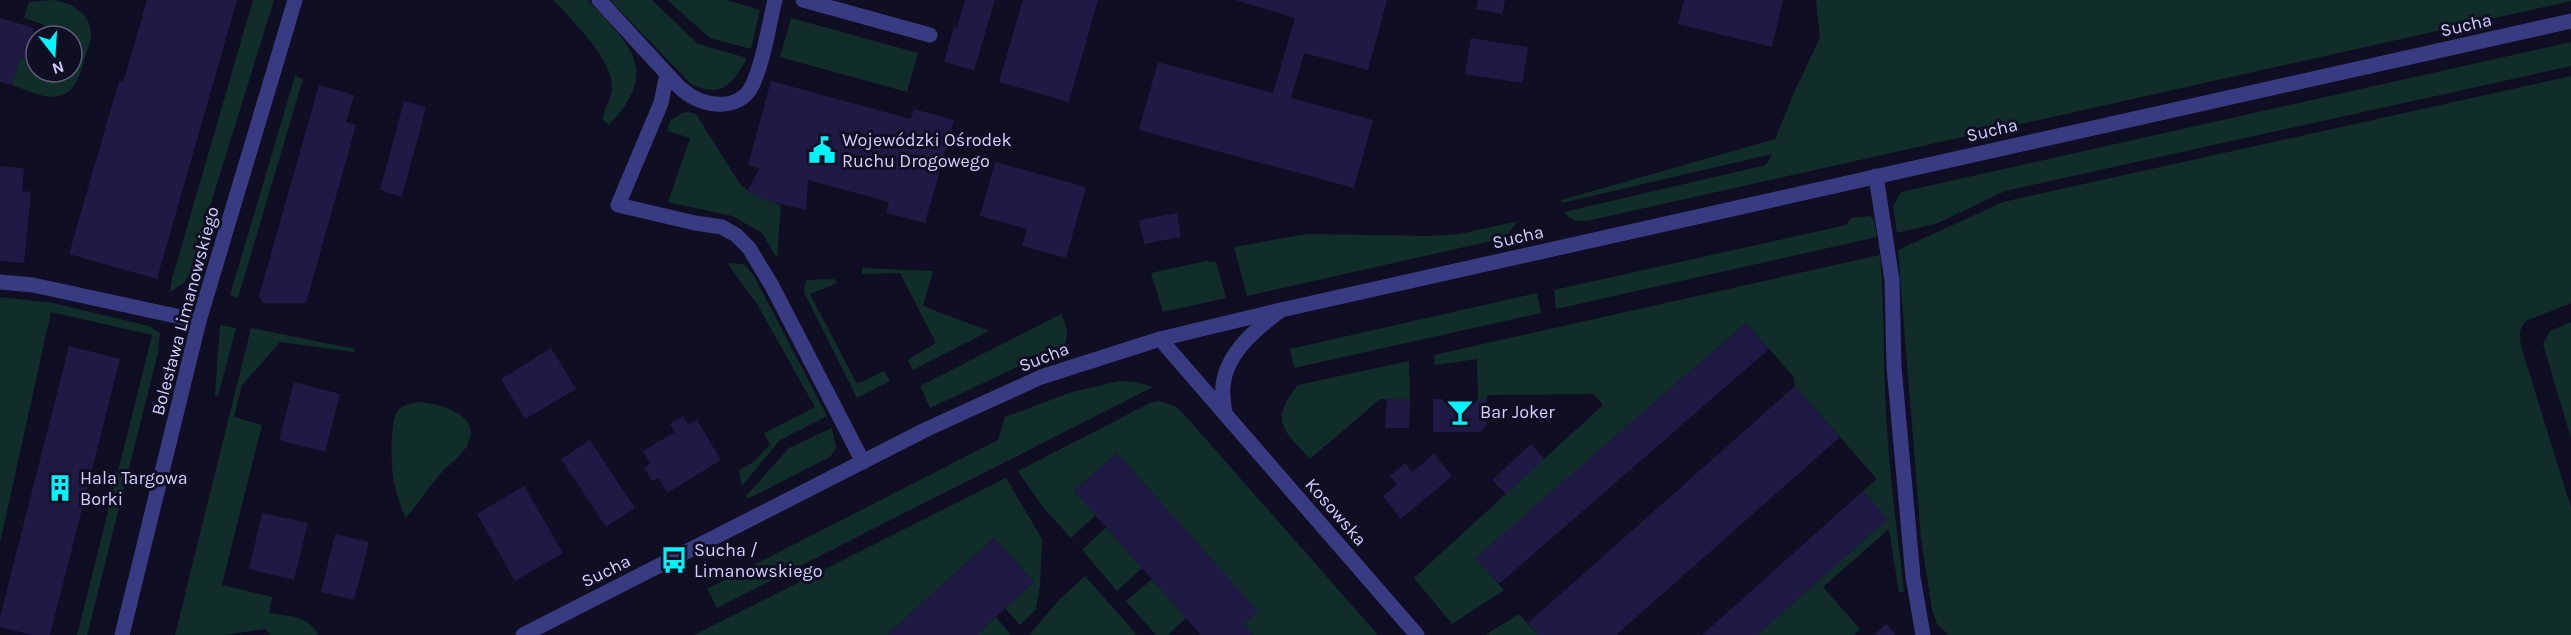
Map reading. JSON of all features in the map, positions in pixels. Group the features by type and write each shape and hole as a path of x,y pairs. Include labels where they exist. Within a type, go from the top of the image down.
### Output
{"street":[{"name":"Bolesława Limanowskiego","path":"123,635 200,321 295,0"},
{"path":"599,0 683,91 714,105 728,105 741,99 751,87 775,0"},
{"path":"803,0 930,34"},
{"name":"Sucha","path":"523,635 863,462 1041,377 1160,339 2571,21"},
{"path":"668,75 661,103 618,205 722,227 736,235 749,248 768,279 863,462"},
{"path":"1876,176 1892,280 1894,367 1913,577 1923,635"},
{"path":"0,282 33,285 200,321"},
{"path":"1225,414 1223,385 1238,351 1252,333 1281,310"},
{"name":"Kosowska","path":"1160,339 1417,635"}],"green space":[{"path":"53,0 66,3 83,15 91,34 84,61 84,24 41,24 24,18 29,2"},
{"path":"253,0 274,0 189,274 184,283 170,292 172,279"},
{"path":"554,0 588,0 627,45 634,59 636,73 634,89 625,106 609,125 603,120 612,88 611,77 606,65 590,41"},
{"path":"610,0 652,0 698,44 747,58 731,82 719,89 711,90 691,84"},
{"path":"667,0 727,0 760,10 751,49 710,38"},
{"path":"1816,0 2571,1 1591,220 1576,220 1564,212 1766,165 1772,154 1562,203 1561,200 1775,139 1820,38"},
{"path":"791,18 918,53 907,92 780,57"},
{"path":"2571,42 2571,66 2005,191 1938,223 1897,233 1893,207 1901,192"},
{"path":"20,57 24,58 24,84 75,84 67,93 50,97 12,85"},
{"path":"295,76 303,79 238,298 230,295"},
{"path":"2571,76 2571,303 2526,321 2520,336 2521,346 2571,508 2571,635 1949,635 1937,624 1932,610 1921,538 1898,250 2003,202"},
{"path":"688,112 696,114 740,184 759,197 781,205 777,258 762,233 732,216 668,202 690,138 667,131 670,121"},
{"path":"1870,216 1874,221 1877,237 1556,309 1554,290 1846,225 1851,218"},
{"path":"1518,221 1506,236 1500,239 1247,296 1234,247 1306,234 1429,236 1460,234"},
{"path":"1880,255 1888,439 1904,591 1899,593 1889,529 1823,587 1860,629 1853,635 1757,635 1887,519 1863,491 1877,479 1795,386 1794,377 1746,323 1476,558 1504,590 1452,624 1414,578 1603,405 1593,394 1487,395 1487,399 1478,399 1477,359 1435,365 1434,355"},
{"path":"1206,261 1216,262 1226,298 1163,312 1151,273"},
{"path":"727,263 744,264 754,276 827,416 780,440 742,486 739,470 755,461 770,444 764,433 815,407 757,304"},
{"path":"862,268 933,271 923,306 989,331 913,370 908,361 910,358 936,343 900,273 862,274"},
{"path":"834,279 837,283 810,294 857,384 884,371 890,381 857,398 804,292 806,280"},
{"path":"1537,293 1541,313 1294,368 1290,349"},
{"path":"0,297 53,303 149,326 160,333 158,353 87,635 77,635 152,335 51,312 0,543"},
{"path":"1061,314 1067,328 1066,343 1062,346 930,408 920,386"},
{"path":"2571,322 2571,438 2543,344 2550,331"},
{"path":"220,325 236,328 218,396 215,395"},
{"path":"251,328 355,349 354,352 280,342 242,385 234,417 262,425 222,585 272,597 269,613 303,620 314,628 318,635 271,635 265,629 225,635 175,635"},
{"path":"1409,361 1410,400 1380,399 1310,459 1283,425 1284,408 1298,385"},
{"path":"1119,381 1136,382 1153,387 717,608 707,589 998,440 1005,417 1072,392"},
{"path":"1160,401 1182,412 1378,635 1253,635 1244,624 1257,611 1117,453 1074,491 1096,515 1071,538 1042,506 1018,471 1150,403"},
{"path":"418,402 454,411 468,423 471,431 464,450 441,473 406,518 393,478 392,435 395,417 399,410 406,405"},
{"path":"832,428 836,448 830,457 747,499 746,496 789,448"},
{"path":"1006,478 1042,539 1040,586 1036,609 1020,625 1005,608 1034,582 994,538 887,635 694,635"},
{"path":"1106,527 1142,568 1117,591 1082,550"},
{"path":"1085,576 1137,635 1029,635 1059,600"},
{"path":"1152,579 1186,618 1168,635 1156,635 1126,601"},
{"path":"1519,614 1538,635 1485,635"},
{"path":"996,617 1011,635 976,635"}],"building":[{"path":"147,0 237,0 157,279 69,254 119,81 123,83"},
{"path":"965,0 995,0 974,70 944,62"},
{"path":"1023,0 1098,0 1069,102 999,82"},
{"path":"1235,0 1387,0 1368,70 1304,53 1291,98 1373,120 1354,188 1139,130 1158,62 1273,93 1295,18"},
{"path":"1478,0 1505,0 1502,14 1476,9"},
{"path":"1684,0 1783,0 1772,47 1678,24"},
{"path":"0,18 24,25 24,59 20,57 12,85 0,82"},
{"path":"1471,38 1528,47 1522,83 1465,74"},
{"path":"771,81 911,119 914,109 954,120 925,223 886,213 889,202 808,180 806,210 764,200 747,191 760,168 748,165"},
{"path":"319,85 354,95 346,122 356,125 306,303 262,303 259,296"},
{"path":"404,101 426,107 402,197 380,190"},
{"path":"995,162 1086,187 1066,258 1022,246 1027,229 980,216"},
{"path":"0,166 24,168 22,191 31,192 24,263 0,261"},
{"path":"1177,213 1181,237 1144,244 1139,220"},
{"path":"1746,323 1769,349 1499,584 1475,558"},
{"name":"Hala Targowa Borki","path":"69,346 120,359 50,635 33,635 0,627 0,617"},
{"path":"551,348 576,389 525,419 501,379"},
{"path":"294,382 340,394 325,452 279,440"},
{"path":"1795,386 1840,437 1616,635 1538,635 1528,623"},
{"path":"1387,398 1410,400 1409,428 1385,428"},
{"name":"Bar Joker","path":"1433,399 1487,399 1487,425 1480,432 1433,432"},
{"path":"683,416 688,424 697,420 721,460 667,493 659,478 652,481 644,468 650,464 643,451 675,432 670,424"},
{"path":"590,440 635,508 606,527 561,459"},
{"path":"1531,444 1544,459 1506,494 1492,480"},
{"path":"1117,453 1258,611 1244,624 1253,635 1201,635 1074,491"},
{"path":"1434,454 1452,476 1401,519 1383,496 1397,485 1390,476 1405,463 1412,472"},
{"path":"524,486 563,553 515,581 477,514"},
{"path":"1863,491 1888,519 1757,635 1702,635"},
{"path":"262,513 308,523 294,580 249,569"},
{"path":"335,534 369,542 354,600 321,592"},
{"path":"994,538 1034,582 996,617 976,635 887,635"},
{"path":"1886,624 1896,635 1874,635"}],"place":[{"name":"Wojewódzki Ośrodek Ruchu Drogowego","path":"822,150"},
{"name":"Bar Joker","path":"1460,412"},
{"name":"Hala Targowa Borki","path":"60,488"},
{"name":"Sucha / Limanowskiego","path":"674,560"}]}
